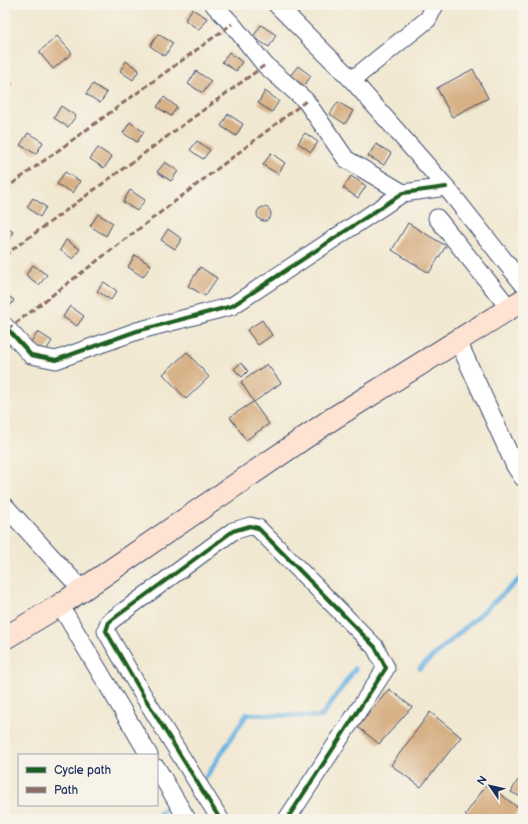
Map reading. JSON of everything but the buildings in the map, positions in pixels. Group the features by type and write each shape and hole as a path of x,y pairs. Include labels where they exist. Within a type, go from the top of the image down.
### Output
{"main road":[{"path":"5,638 60,605 332,419 516,305"}],"street":[{"path":"214,5 232,24 265,65 306,101 346,159 403,193"},
{"path":"276,5 352,80 446,187 523,284"},
{"path":"352,80 428,19 435,5"},
{"path":"5,326 31,355 56,360 138,331 232,306 403,193 446,187"},
{"path":"437,218 516,305"},
{"path":"458,341 512,459 523,478"},
{"path":"5,506 82,590"},
{"path":"220,819 143,696 106,631 109,622 233,530 250,526 258,528 375,647 386,668 287,819"},
{"path":"60,605 148,754"},
{"path":"122,709 143,696"},
{"path":"158,770 187,819"}],"waterway":[{"path":"420,668 523,576"},
{"path":"202,783 247,714 321,717 355,669"},
{"path":"154,819 168,806"}],"marked path":[{"path":"5,189 232,24"},
{"path":"5,255 265,65"},
{"path":"8,329 306,101"}],"cycle path":[{"path":"5,326 31,355 56,360 137,331 232,306 403,193 446,187"},
{"path":"220,819 143,695 106,631 109,622 233,531 250,526 258,528 375,647 386,668 287,819"}]}
